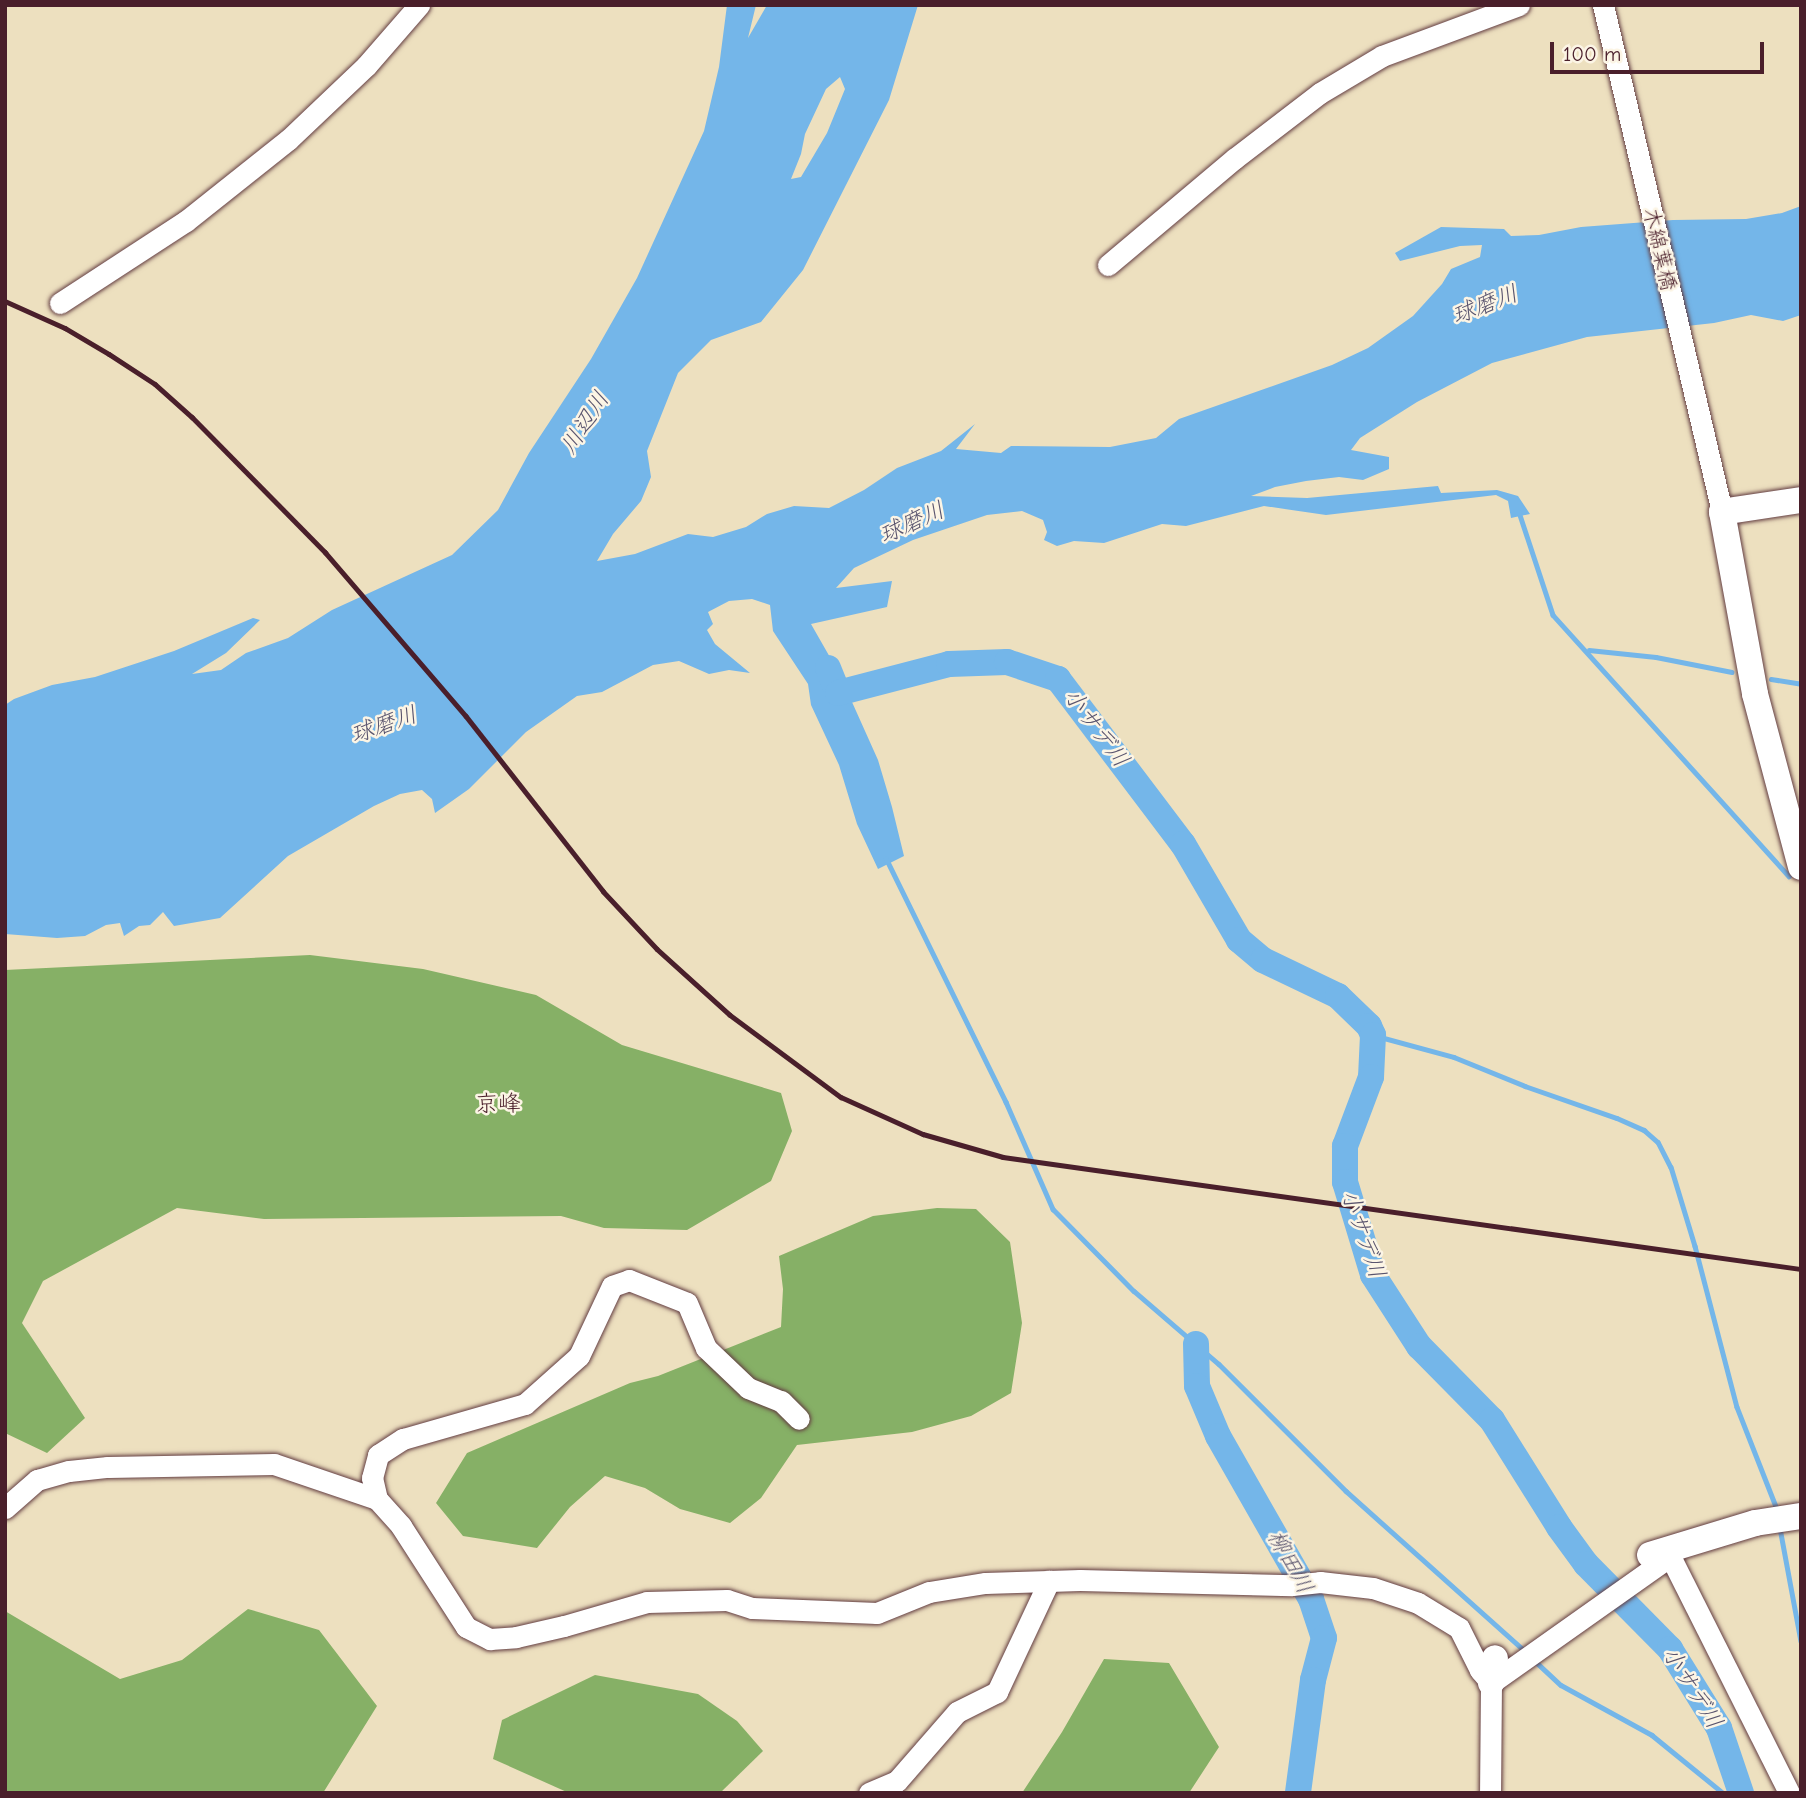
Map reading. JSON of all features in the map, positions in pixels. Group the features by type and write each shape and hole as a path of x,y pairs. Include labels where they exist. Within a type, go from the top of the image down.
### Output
{"main road":[{"path":"1801,500 1720,502 1755,694 1801,867"},
{"path":"1658,1553 1755,1523 1799,1516"}],"street":[{"path":"60,303 186,221 288,139 366,66 419,5"},
{"path":"1108,265 1234,159 1320,93 1382,56 1519,5"},
{"name":"木綿葉橋","path":"1603,5 1720,502"},
{"path":"799,1419 781,1401 748,1388 706,1348 687,1303 629,1280 612,1286 579,1356 525,1405 403,1439 378,1455 372,1478 377,1499 401,1526 466,1627 489,1639 516,1637 564,1626 647,1602 727,1600 752,1608 877,1613 929,1592 985,1583 1049,1581 1292,1585 1320,1582 1373,1588 1418,1603 1459,1628 1480,1670 1493,1670 1663,1560 1658,1553"},
{"path":"5,1508 37,1480 69,1471 108,1467 275,1464 377,1499"},
{"path":"1658,1553 1790,1793"},
{"path":"869,1793 897,1781 957,1712 997,1692 1049,1581"},
{"path":"1490,1793 1493,1670"}],"green space":[{"path":"310,955 423,969 536,995 622,1045 781,1093 792,1131 771,1181 687,1230 604,1228 561,1216 264,1219 177,1208 43,1281 22,1323 85,1418 47,1453 5,1433 5,970"},
{"path":"937,1208 976,1209 1010,1242 1022,1323 1011,1393 971,1416 912,1432 797,1445 761,1498 730,1523 680,1509 645,1488 605,1476 570,1507 537,1548 463,1536 436,1503 467,1453 630,1383 658,1376 781,1327 783,1289 779,1256 873,1216"},
{"path":"248,1609 319,1630 377,1706 323,1793 5,1793 5,1611 120,1679 182,1660"},
{"path":"1104,1659 1169,1663 1219,1747 1189,1793 1022,1793 1062,1732"},
{"path":"595,1675 698,1694 737,1721 763,1751 720,1793 569,1793 493,1759 502,1720"}],"water":[{"path":"727,5 756,5 748,38 767,5 918,5 889,100 803,270 761,322 711,340 678,373 647,451 651,477 641,501 613,534 597,561 635,554 688,534 713,537 746,527 767,514 794,506 829,508 864,490 897,468 941,451 975,424 956,449 1001,453 1011,446 1110,447 1156,438 1179,419 1332,365 1368,348 1413,316 1442,284 1451,269 1480,257 1482,245 1460,246 1400,261 1395,253 1441,227 1504,229 1511,236 1539,235 1581,227 1673,220 1746,219 1782,213 1801,206 1801,315 1783,321 1751,315 1714,323 1587,337 1492,363 1417,402 1360,438 1351,450 1389,457 1389,469 1363,480 1339,477 1306,481 1275,487 1251,496 1307,498 1438,486 1441,493 1497,490 1518,496 1530,514 1511,518 1508,501 1496,495 1326,515 1264,506 1186,526 1162,524 1104,543 1074,541 1057,546 1044,540 1047,532 1043,520 1022,511 987,515 913,540 854,568 836,588 892,581 887,607 811,624 839,673 878,760 892,807 904,856 878,869 857,824 839,765 811,705 808,684 773,631 770,605 752,599 729,601 708,612 713,624 707,630 715,644 750,673 729,670 709,674 679,661 653,665 602,692 577,696 526,732 469,789 435,813 432,799 422,790 400,794 374,806 288,856 220,918 174,926 163,912 150,925 139,926 124,936 120,923 106,925 85,936 57,938 5,934 5,705 52,685 95,677 174,651 253,618 260,620 226,653 192,674 221,670 246,653 288,638 332,610 452,555 498,510 529,453 591,359 637,278 704,131 719,67","holes":["840,77 845,89 827,133 801,177 791,179 801,154 805,134 826,89"]}],"waterway":[{"path":"1519,512 1553,615 1789,876"},
{"path":"1589,650 1656,657 1732,672"},
{"name":"小サデ川","path":"828,668 838,693 949,664 1007,662 1058,679 1183,844 1239,940 1263,960 1338,996 1369,1026 1373,1035 1371,1077 1345,1146 1345,1182 1373,1275 1419,1346 1492,1420 1559,1527 1586,1564 1670,1649 1719,1728 1741,1793"},
{"path":"1771,679 1801,684"},
{"path":"886,858 1006,1102 1053,1209 1134,1291 1219,1364 1346,1491 1526,1652"},
{"path":"1373,1035 1454,1057 1525,1086 1617,1118 1644,1130 1658,1142 1671,1167 1695,1246 1737,1407 1777,1509"},
{"name":"柳田川","path":"1196,1344 1197,1386 1218,1436 1311,1599 1324,1638 1313,1680 1298,1793"},
{"path":"1780,1528 1801,1641"},
{"path":"1535,1661 1561,1685 1652,1735 1723,1793"}],"railway":[{"path":"5,301 65,328 109,354 155,384 192,417 325,552 466,716 603,891 657,949 730,1015 841,1097 923,1134 1003,1157 1801,1269"}],"district":[{"name":"京峰","path":"498,1104"}],"water label":[{"name":"球磨川","path":"1485,305"},
{"name":"川辺川","path":"585,423"},
{"name":"球磨川","path":"912,523"},
{"name":"球磨川","path":"384,725"}]}
